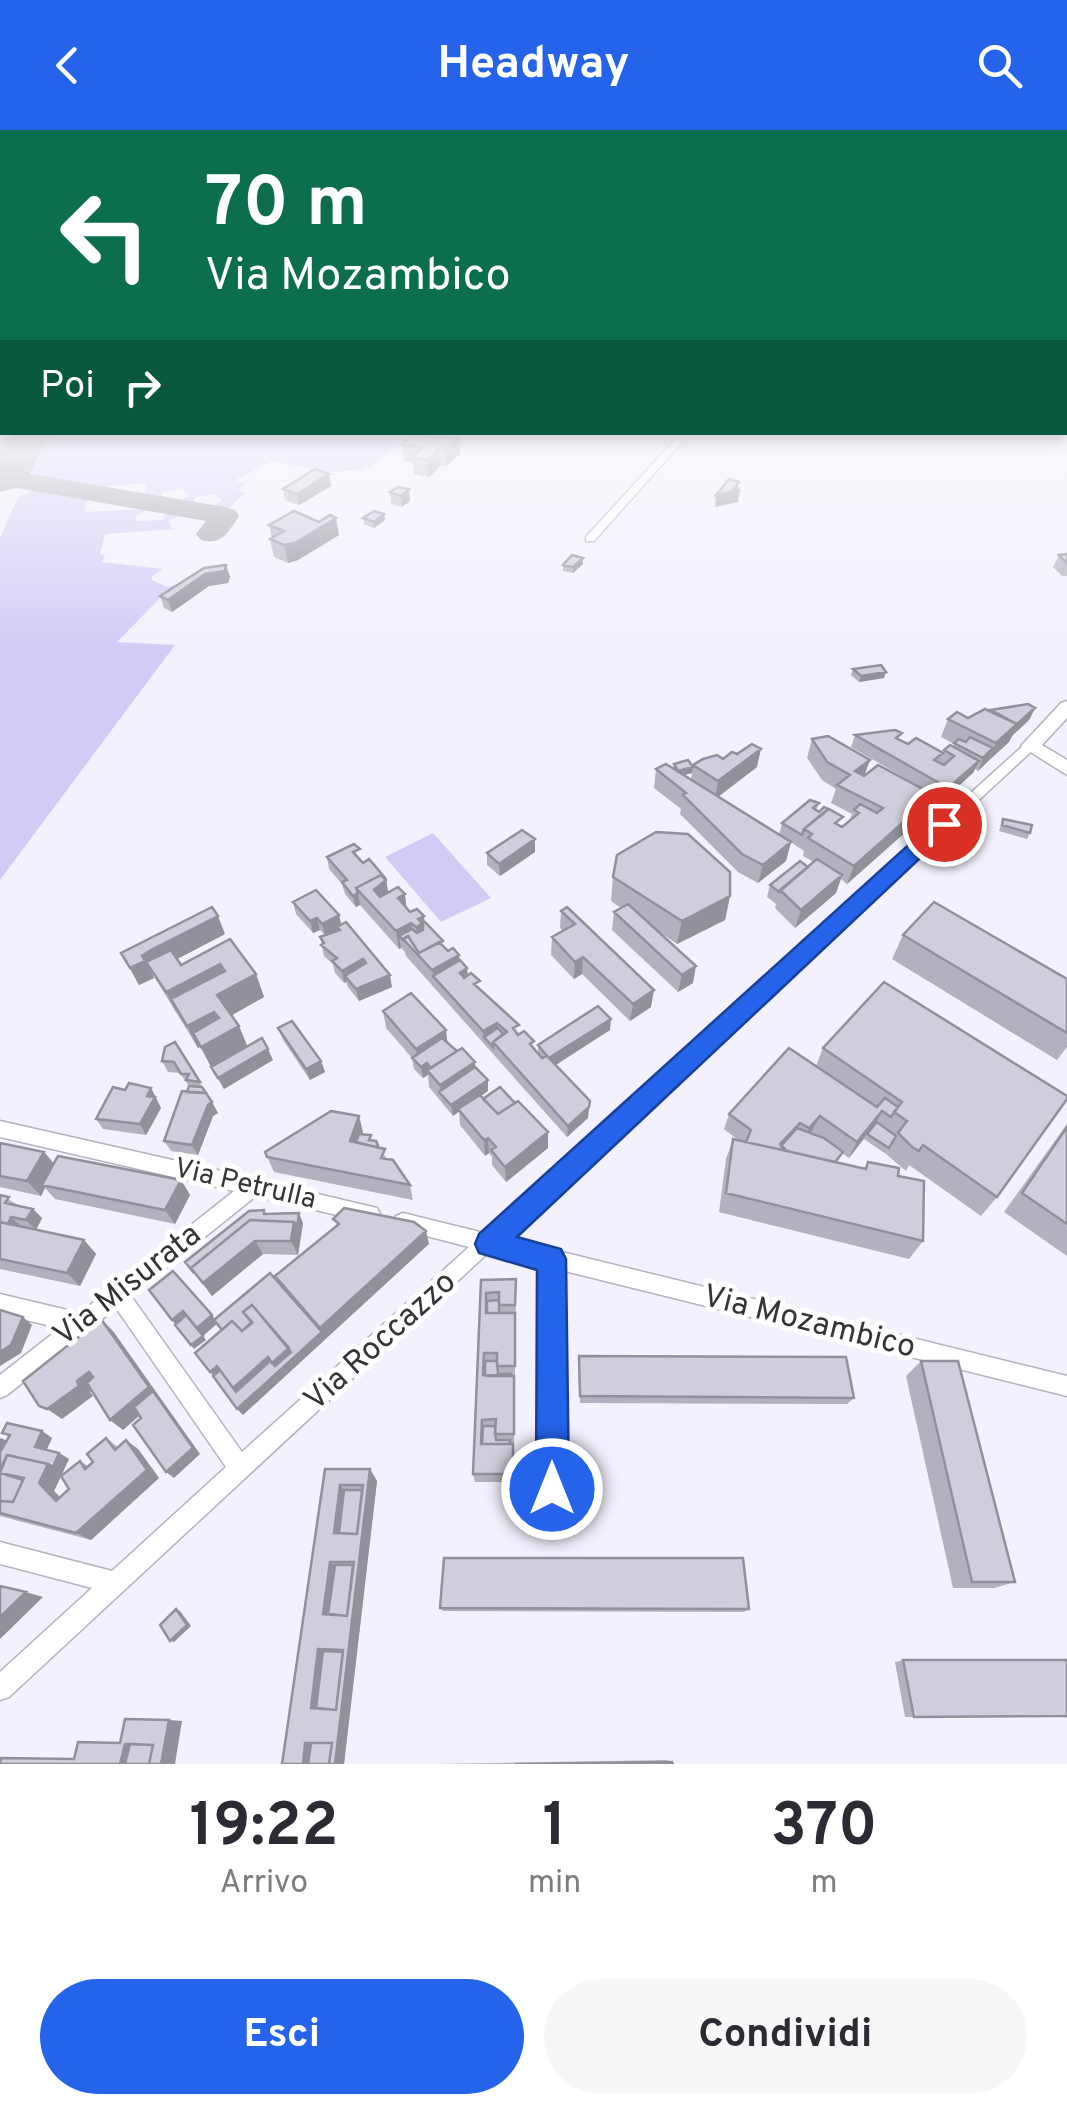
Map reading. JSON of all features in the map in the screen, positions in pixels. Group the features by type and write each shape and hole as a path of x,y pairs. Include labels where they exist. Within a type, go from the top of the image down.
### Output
{"street":[{"path":"590,539 625,500"},
{"name":"Via Roccazzo","path":"0,1688 489,1244 1030,746 1067,707"},
{"path":"1030,746 1067,769"},
{"name":"Via Petrulla","path":"0,1129 71,1148 256,1185 489,1244"},
{"name":"Via Misurata","path":"0,1388 256,1185"},
{"name":"Via Mozambico","path":"489,1244 1067,1386"},
{"path":"551,1259 552,1489"},
{"path":"118,1294 241,1469"},
{"path":"0,1304 82,1323"},
{"path":"0,1553 114,1584"}],"shaded area":[{"path":"17,500 87,500 84,512 149,509 136,516 136,521 163,520 166,512 183,514 169,521 176,529 105,534 102,562 163,569 152,580 167,587 182,583 160,598 117,642 175,645 0,880 0,538"},
{"path":"222,500 237,500 225,511 209,508"},
{"path":"433,833 491,898 441,922 385,857"}],"building":[{"path":"294,511 319,522 330,515 336,518 295,543 284,545 270,539 284,531 269,525"},
{"path":"374,511 384,514 374,522 363,518"},
{"path":"572,555 583,558 573,567 563,565"},
{"path":"226,565 225,571 205,574 168,600 160,596 204,568"},
{"path":"881,665 886,672 861,676 853,669"},
{"path":"1028,704 1035,708 1017,724 991,710"},
{"path":"985,709 1017,724 996,743 948,719 957,712 968,718"},
{"path":"895,730 902,733 896,738 908,744 916,738 943,753 934,760 944,765 954,756 944,750 950,745 979,761 948,788 855,735"},
{"path":"828,736 870,760 855,771 864,776 878,765 934,795 854,866 808,838 812,834 804,829 829,809 843,817 835,823 842,827 859,813 854,810 860,804 877,813 883,808 837,785 850,775 827,762 812,739"},
{"path":"970,737 993,748 983,758 954,743 959,739 966,742"},
{"path":"752,744 761,749 718,781 693,765 717,755 723,759"},
{"path":"688,760 693,767 678,771 674,764"},
{"path":"666,764 791,842 763,865 742,854 683,795 686,793 656,769"},
{"path":"810,800 819,803 813,808 819,812 824,807 828,809 802,835 782,823"},
{"path":"1003,819 1032,825 1030,833 1002,825"},
{"path":"522,830 535,839 499,864 487,853"},
{"path":"656,832 688,834 730,872 730,896 682,921 613,877 617,855"},
{"path":"354,844 360,849 353,852 363,863 369,859 386,879 381,875 356,888 358,893 353,896 342,882 347,880 327,857"},
{"path":"817,859 842,875 801,910 780,890"},
{"path":"800,861 808,867 779,892 770,885"},
{"path":"381,875 386,880 374,890 380,897 398,887 405,894 398,898 410,912 417,909 424,916 418,919 423,924 416,927 411,923 396,931 356,888"},
{"path":"316,890 339,915 322,924 317,918 310,921 293,902"},
{"path":"934,902 1067,979 1067,1033 903,935"},
{"path":"628,904 696,966 682,975 614,912"},
{"path":"212,907 218,916 151,950 142,956 145,961 130,968 121,953"},
{"path":"567,907 654,990 633,1004 583,957 575,962 552,937 575,924 561,911"},
{"path":"346,922 390,975 356,989 345,976 366,963 363,959 342,971 332,961 337,958 321,945 324,943 320,937 340,930 337,927"},
{"path":"425,922 443,941 419,953 408,936 403,940 399,936 412,929 417,933 423,930 423,924 419,925"},
{"path":"408,936 419,953 439,942 459,955 432,970 403,939"},
{"path":"230,939 256,974 217,995 239,1026 201,1047 193,1033 219,1018 214,1012 187,1026 171,999 225,971 220,964 166,992 146,962 171,950 181,965"},
{"path":"460,960 467,968 460,973 464,978 471,973 480,981 474,984 519,1025 513,1028 518,1035 524,1031 534,1041 530,1044 542,1058 547,1056 538,1045 598,1006 611,1019 549,1058 590,1101 589,1107 568,1126 493,1042 507,1032 497,1023 483,1031 433,976"},
{"path":"884,982 1067,1096 997,1197 923,1145 919,1151 912,1147 898,1133 907,1121 894,1112 902,1102 823,1048"},
{"path":"411,993 446,1030 416,1049 383,1011"},
{"path":"292,1021 321,1061 306,1069 278,1028"},
{"path":"498,1028 503,1034 493,1042 493,1047 484,1037"},
{"path":"262,1038 268,1049 218,1078 211,1067"},
{"path":"442,1038 457,1051 431,1068 427,1063 421,1067 412,1058"},
{"path":"175,1042 200,1082 186,1080 189,1074 181,1074 174,1062 162,1061 165,1047"},
{"path":"462,1048 475,1062 440,1085 427,1070"},
{"path":"789,1048 877,1107 885,1098 898,1107 891,1117 882,1111 857,1142 820,1116 809,1128 800,1123 780,1144 787,1151 746,1142 751,1130 729,1114"},
{"path":"475,1067 488,1080 451,1105 439,1092"},
{"path":"129,1083 151,1088 147,1096 155,1097 140,1124 96,1119 113,1087 125,1090"},
{"path":"189,1086 202,1087 206,1093 187,1092"},
{"path":"500,1087 515,1103 498,1114 483,1099"},
{"path":"182,1091 206,1093 212,1102 192,1145 164,1141"},
{"path":"480,1095 498,1114 518,1101 548,1132 505,1167 491,1150 496,1147 488,1138 484,1140 458,1109"},
{"path":"331,1111 359,1116 350,1141 385,1149 381,1158 393,1160 410,1185 267,1157 265,1152"},
{"path":"877,1122 896,1136 889,1148 867,1134"},
{"path":"1067,1127 1067,1224 1022,1193"},
{"path":"797,1128 824,1138 843,1152 835,1162 787,1151 781,1146"},
{"path":"359,1134 371,1135 369,1140 376,1141 379,1148 356,1142"},
{"path":"733,1139 866,1169 868,1162 899,1168 898,1176 924,1181 923,1241 726,1193"},
{"path":"0,1143 44,1152 27,1181 0,1176"},
{"path":"58,1156 181,1180 165,1210 42,1185"},
{"path":"0,1195 9,1197 5,1203 33,1209 26,1220 11,1217 8,1224 0,1222"},
{"path":"344,1208 414,1222 426,1231 320,1328 275,1276 339,1224 333,1219"},
{"path":"264,1210 264,1214 299,1213 297,1227 294,1222 250,1220 191,1268 194,1273 185,1262 249,1211"},
{"path":"250,1220 294,1222 291,1241 255,1241 203,1283 191,1268"},
{"path":"0,1222 84,1240 67,1273 0,1259"},
{"path":"173,1271 212,1315 197,1328 183,1311 172,1320 149,1290"},
{"path":"270,1273 322,1332 237,1409 213,1376 220,1370 236,1392 270,1361 275,1366 291,1352 252,1305 243,1312 252,1323 242,1331 232,1321 222,1330 214,1320"},
{"path":"516,1279 515,1305 499,1305 499,1292 486,1293 486,1313 515,1313 515,1366 497,1366 497,1353 484,1353 483,1375 514,1376 514,1434 495,1434 496,1419 482,1420 481,1444 513,1444 513,1474 473,1474 481,1280"},
{"path":"499,1300 499,1313 487,1313 487,1301"},
{"path":"252,1305 289,1348 272,1363 268,1357 233,1388 217,1366 210,1372 195,1353 232,1321 242,1331 252,1322 243,1312"},
{"path":"0,1310 23,1317 11,1345 0,1352"},
{"path":"186,1315 203,1336 191,1345 175,1325"},
{"path":"101,1319 149,1387 110,1420 87,1383 93,1377 89,1372 77,1381 79,1386 47,1409 39,1406 23,1381"},
{"path":"579,1356 846,1357 854,1398 580,1396"},
{"path":"485,1361 497,1361 498,1374 511,1376 485,1376"},
{"path":"921,1361 958,1361 1015,1582 972,1582"},
{"path":"153,1391 193,1448 166,1472 133,1425 141,1418 134,1407"},
{"path":"7,1423 42,1431 35,1447 59,1453 53,1467 7,1455 0,1470 0,1452 10,1435 2,1433"},
{"path":"483,1426 495,1426 496,1440 510,1440 510,1444 482,1444"},
{"path":"106,1438 115,1450 126,1440 147,1470 76,1533 0,1513 0,1501 13,1502 24,1478 0,1473 7,1455 48,1464 39,1483 56,1501 69,1489 61,1476 80,1461 85,1469 93,1462 87,1454"},
{"path":"325,1469 370,1469 335,1764 329,1764 332,1743 305,1743 303,1764 282,1764","holes":["340,1485 363,1485 357,1534 334,1533","330,1562 354,1562 347,1616 323,1614","318,1649 343,1650 336,1710 311,1708"]},
{"path":"0,1473 23,1480 13,1502 0,1501"},
{"path":"344,1490 362,1490 357,1534 339,1533"},
{"path":"444,1558 743,1558 749,1609 440,1608"},
{"path":"335,1565 353,1565 347,1616 328,1614"},
{"path":"0,1586 26,1592 0,1617"},
{"path":"176,1609 187,1625 170,1641 160,1625"},
{"path":"323,1651 343,1652 336,1710 316,1708"},
{"path":"903,1660 1067,1660 1067,1716 914,1717"},
{"path":"125,1719 169,1720 161,1764 149,1764 153,1745 125,1744 120,1764 0,1764 1,1758 74,1759 78,1742 120,1743"},
{"path":"311,1743 332,1743 329,1764 308,1764"},
{"path":"130,1744 153,1745 149,1764 125,1764"},
{"path":"672,1762 673,1764 515,1764"}],"taxiway":[{"path":"134,500 225,516 211,534"}],"route":[{"path":"552,1489 551,1259 489,1244 944,824"}]}
